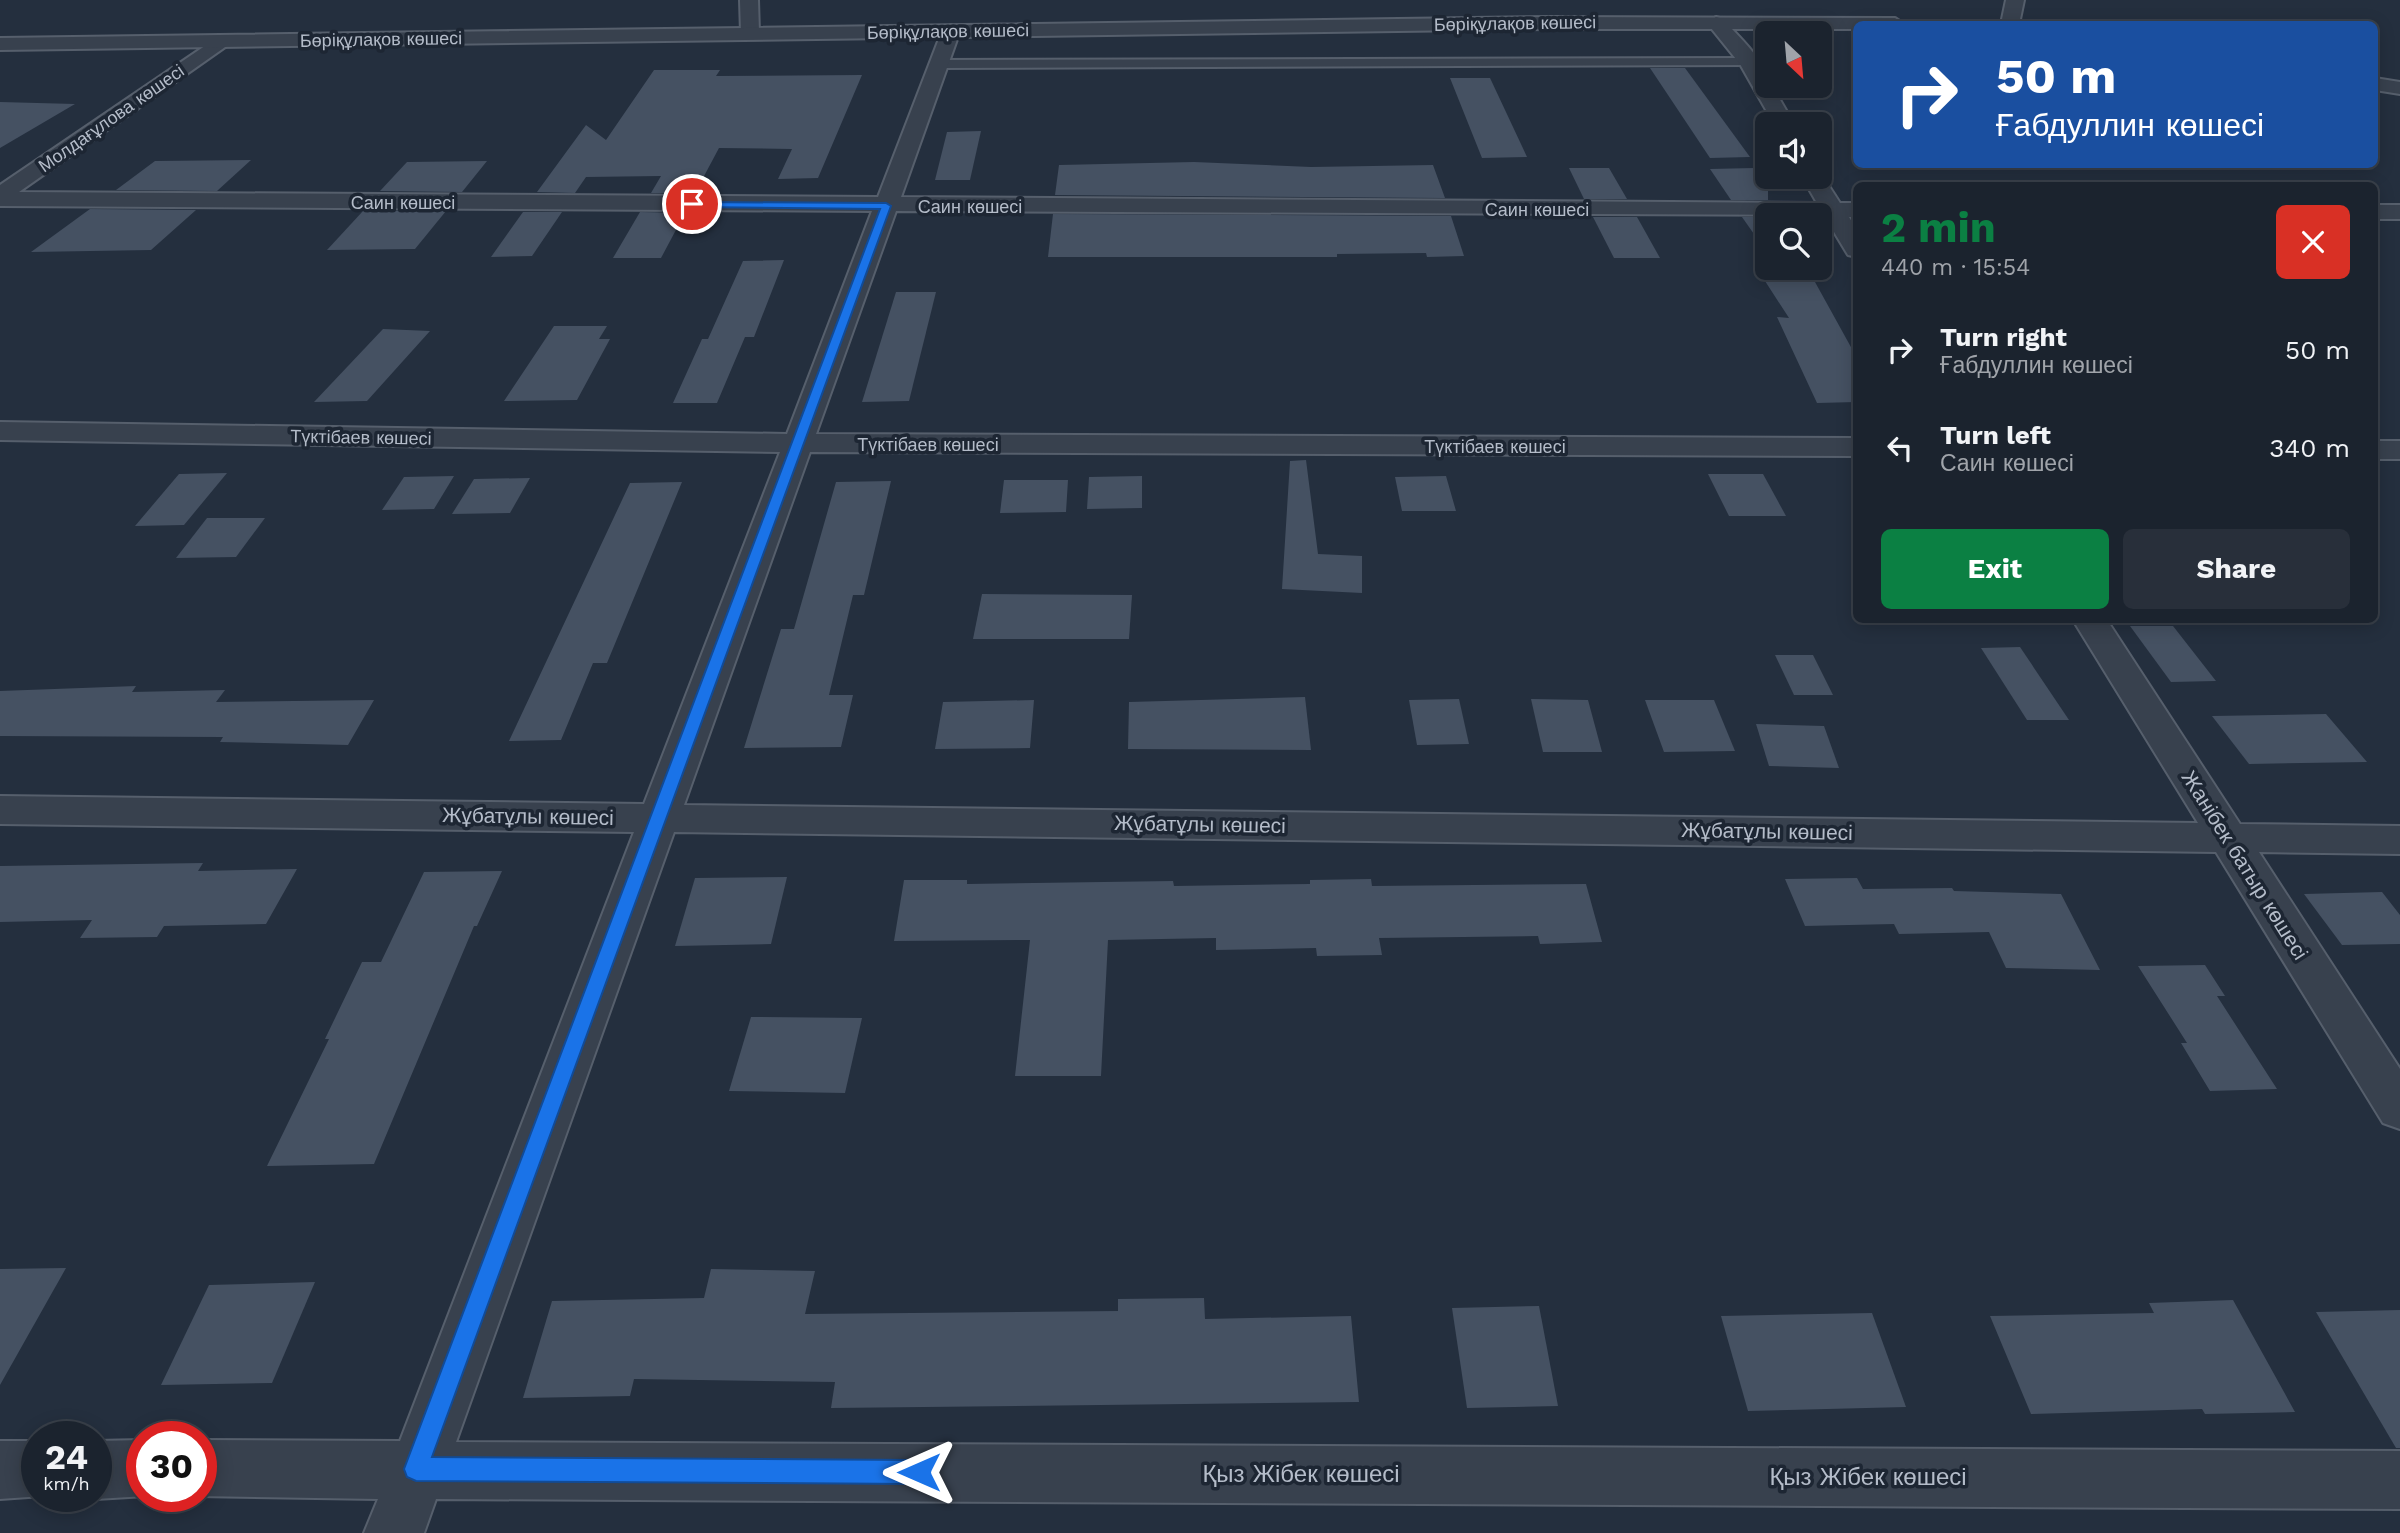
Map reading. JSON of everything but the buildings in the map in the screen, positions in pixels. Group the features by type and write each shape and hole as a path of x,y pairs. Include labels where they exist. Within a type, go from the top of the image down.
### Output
{"street":[{"path":"749,0 750,33"},
{"path":"2011,21 2015,0"},
{"path":"1716,23 1749,62 1777,112"},
{"name":"Бөріқұлақов көшесі","path":"0,44 750,33 945,47 1716,23 1853,24"},
{"name":"Молдағұлова көшесі","path":"0,197 221,41"},
{"path":"394,1533 945,47"},
{"path":"2378,84 2400,88"},
{"name":"Саин көшесі","path":"0,197 886,206 1755,210"},
{"name":"Саин көшесі","path":"1832,210 1853,210"},
{"path":"1832,212 1853,244"},
{"path":"2378,212 2400,212"},
{"name":"Түктібаев көшесі","path":"0,431 798,443 1853,447"},
{"path":"2378,450 2400,450"},
{"name":"Жанібек батыр көшесі","path":"2092,623 2400,1110"},
{"name":"Жұбатұлы көшесі","path":"0,810 2400,840"},
{"name":"Қыз Жібек көшесі","path":"217,1469 2400,1480"},
{"path":"0,1470 21,1470"}],"lane":[{"path":"945,47 1749,62"}],"route":[{"path":"692,204 886,206 416,1469 919,1472"}]}
